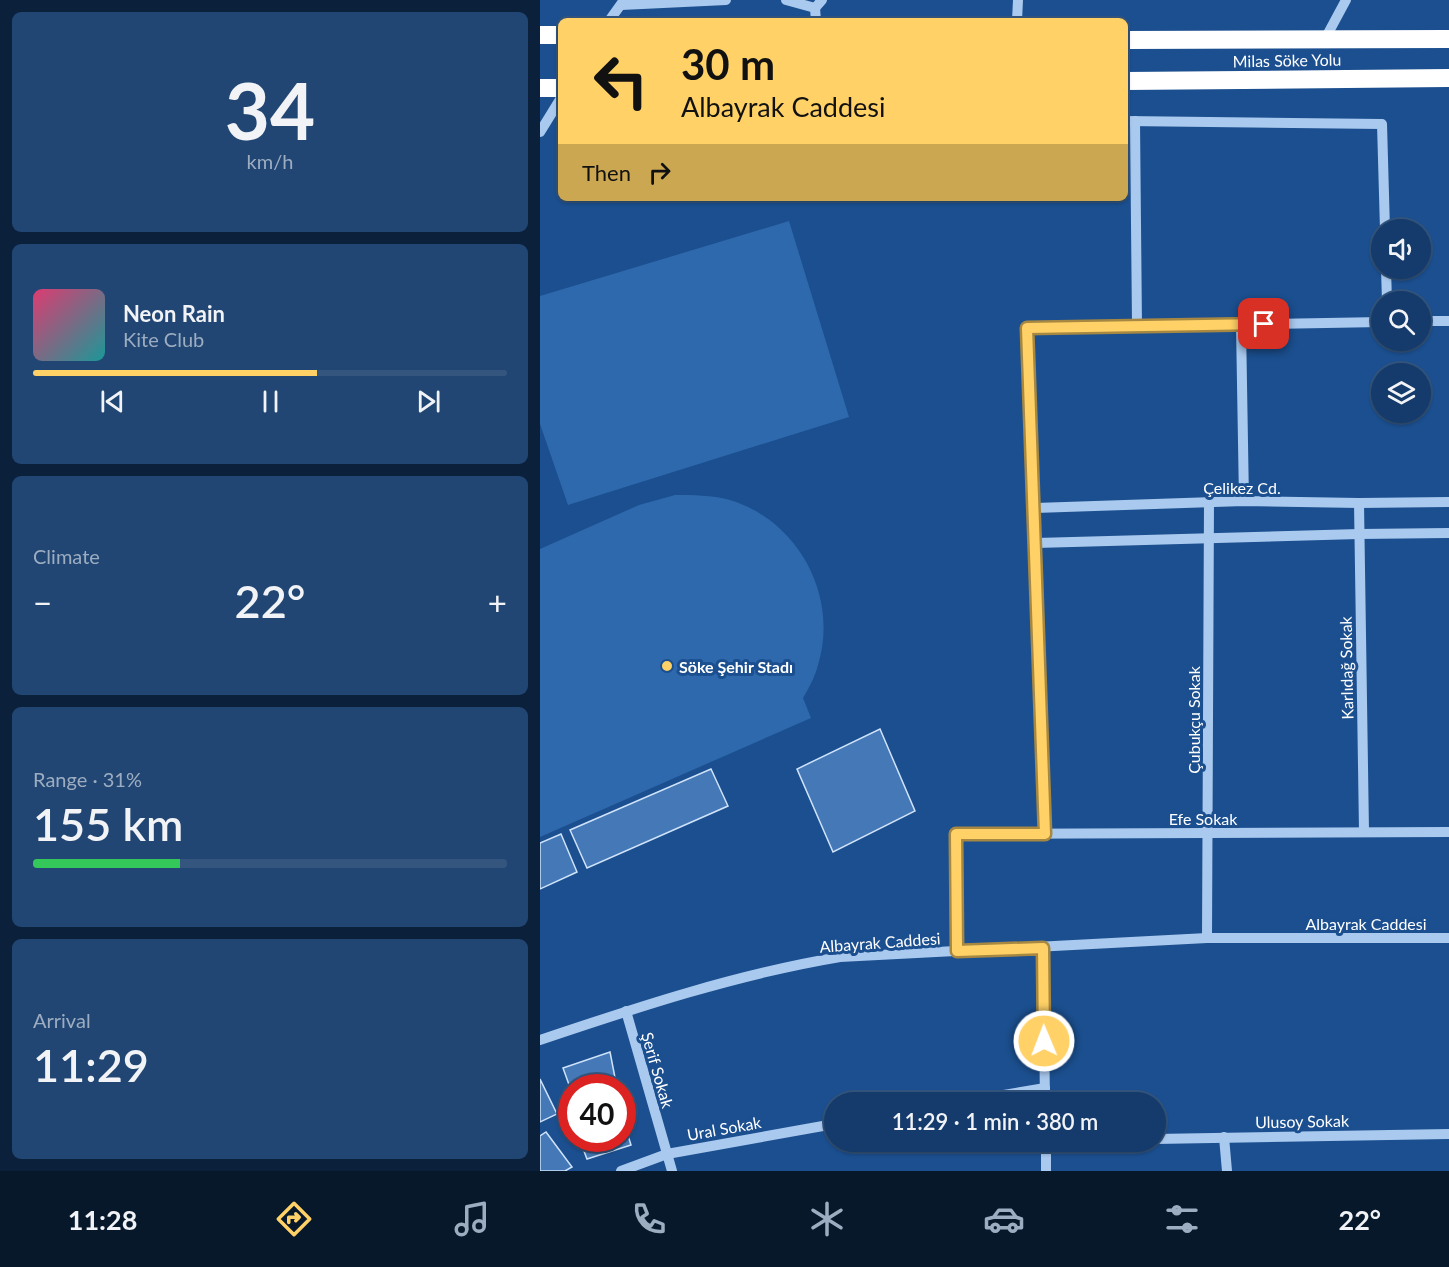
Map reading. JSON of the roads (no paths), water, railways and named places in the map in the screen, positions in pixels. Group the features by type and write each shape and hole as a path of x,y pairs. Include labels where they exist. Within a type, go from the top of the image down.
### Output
{"highway":[{"path":"540,35 558,35"},
{"name":"Milas Söke Yolu","path":"1128,40 1449,39"},
{"name":"Milas Söke Yolu","path":"1128,81 1449,78"},
{"path":"540,88 558,88"}],"street":[{"path":"611,18 623,2 726,0"},
{"path":"786,0 818,4"},
{"path":"1017,18 1018,0"},
{"path":"1325,39 1346,0"},
{"path":"540,132 558,103"},
{"path":"549,117 558,117"},
{"path":"1137,326 1130,121 1382,124 1385,219"},
{"path":"1431,321 1449,321"},
{"path":"1045,834 1027,328 1371,322"},
{"path":"1241,325 1244,501"},
{"name":"Çelikez Cd.","path":"1035,508 1244,501 1449,502"},
{"name":"Çubukçu Sokak","path":"1207,938 1209,502"},
{"name":"Karlıdağ Sokak","path":"1359,503 1364,832"},
{"path":"1036,543 1449,533"},
{"name":"Efe Sokak","path":"957,951 956,834 1449,832"},
{"name":"Albayrak Caddesi","path":"540,1040 626,1011 784,966 840,957 1207,938 1449,938"},
{"path":"1026,1092 1045,1089 1043,948"},
{"name":"Şerif Sokak","path":"626,1011 672,1171"},
{"name":"Ural Sokak","path":"621,1171 667,1154 824,1126"},
{"name":"Ulusoy Sokak","path":"1166,1139 1449,1134"},
{"path":"1224,1137 1227,1171"},
{"path":"1046,1152 1046,1171"}],"place":[{"name":"Söke Şehir Stadı","path":"667,666"}]}
